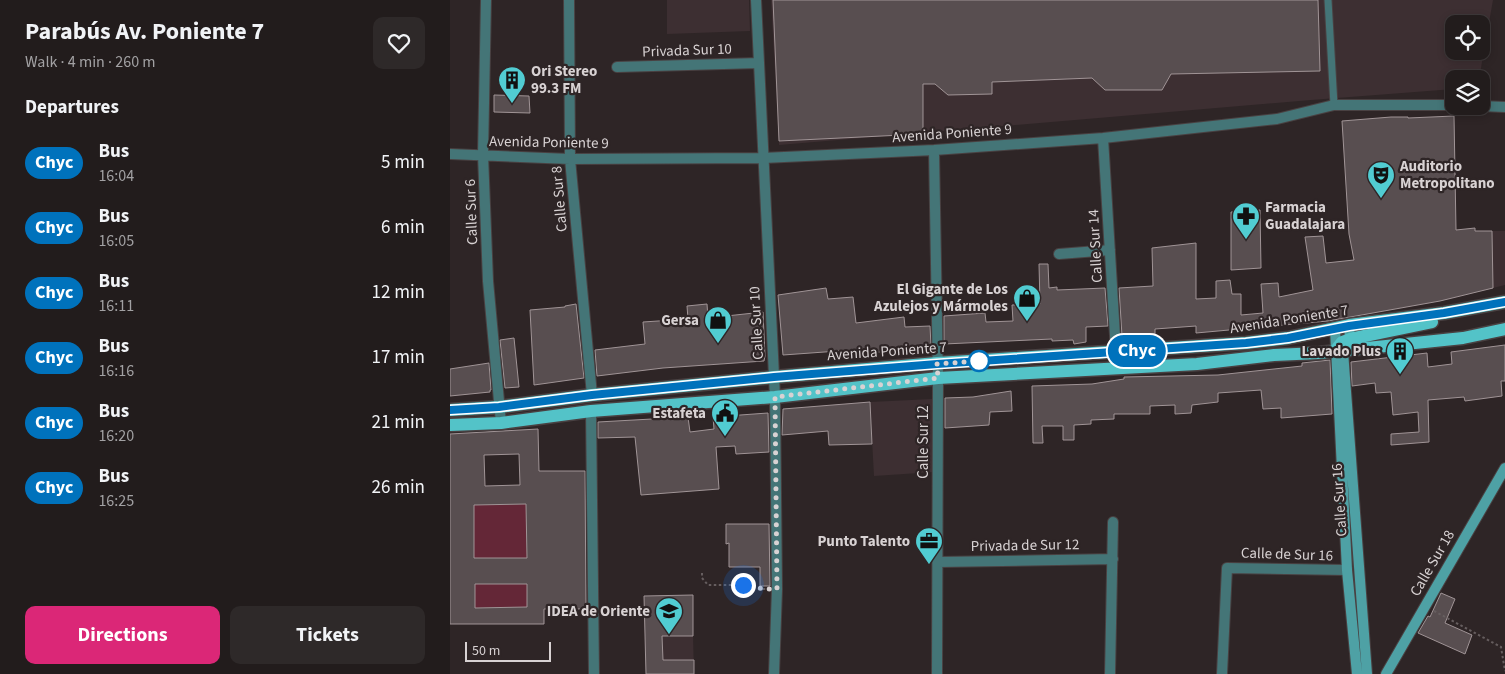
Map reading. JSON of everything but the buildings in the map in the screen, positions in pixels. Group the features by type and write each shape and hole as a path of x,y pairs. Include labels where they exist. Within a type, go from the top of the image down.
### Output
{"main road":[{"name":"Avenida Poniente 7","path":"450,410 499,407 592,395 774,377 1246,343 1288,338 1335,328 1444,313 1505,302"},
{"path":"1339,351 1342,342 1350,339 1430,323 1444,313"},
{"path":"1349,326 1350,339"},
{"name":"Calle Sur 16","path":"1335,328 1339,351 1367,674"},
{"name":"Avenida Poniente 7","path":"450,425 501,423 591,411 775,397 938,378 1197,364 1274,355 1319,353 1463,338 1505,329"},
{"name":"Calle Sur 16","path":"1339,351 1346,570 1356,674"},
{"name":"Calle Sur 18","path":"1386,674 1424,605 1505,468"}],"street":[{"name":"Calle Sur 6","path":"486,0 483,155 488,281 501,423"},
{"name":"Calle Sur 8","path":"569,0 570,159 592,395"},
{"name":"Calle Sur 10","path":"756,0 775,397 777,589 774,674"},
{"name":"Privada Sur 10","path":"616,67 759,63"},
{"name":"Avenida Poniente 9","path":"450,154 570,159 763,158 934,150 1103,138 1277,119 1334,105 1445,105"},
{"path":"1490,106 1505,107"},
{"name":"Calle Sur 14","path":"1103,138 1116,352"},
{"name":"Calle Sur 12","path":"934,150 938,378 937,674"},
{"path":"1059,254 1110,250"},
{"path":"591,411 594,674"},
{"path":"1110,674 1113,522"},
{"name":"Privada de Sur 12","path":"938,562 1113,559"},
{"name":"Calle de Sur 16","path":"1222,674 1227,568 1346,570"}],"lane":[{"path":"1328,0 1334,105"}],"path":[{"path":"702,573 702,578 708,585 752,585 759,589 777,589"},
{"path":"1424,605 1501,648 1505,671"}],"shaded area":[{"path":"667,0 749,0 750,31 667,34"},
{"path":"771,0 1493,0 1490,17 1490,15 1445,15 1445,60 1482,60 1481,70 1445,70 1445,90 779,145"},
{"path":"1492,231 1505,231 1505,285 1493,288"},
{"path":"932,399 934,472 874,476 870,402"},
{"path":"526,504 527,558 474,558 474,505"},
{"path":"475,584 527,584 527,607 475,608"},
{"name":"IDEA de Oriente","path":"692,595 694,674 646,674 644,596"}],"bus line":[{"name":"Chyc","path":"450,410 499,407 592,395 774,377 1246,343 1288,338 1349,326 1444,313 1505,302"}],"place":[{"name":"Ori Stereo 99.3 FM","path":"512,104"},
{"name":"Auditorio Metropolitano","path":"1381,199"},
{"name":"Farmacia Guadalajara","path":"1246,240"},
{"name":"El Gigante de Los Azulejos y Mármoles","path":"1027,322"},
{"name":"Gersa","path":"718,344"},
{"name":"Lavado Plus","path":"1400,375"},
{"name":"Estafeta","path":"725,437"},
{"name":"Punto Talento","path":"929,565"},
{"name":"IDEA de Oriente","path":"669,635"}],"route":[{"path":"743,585 752,585 762,589 777,589 775,397 938,378 937,364 979,361"}]}
